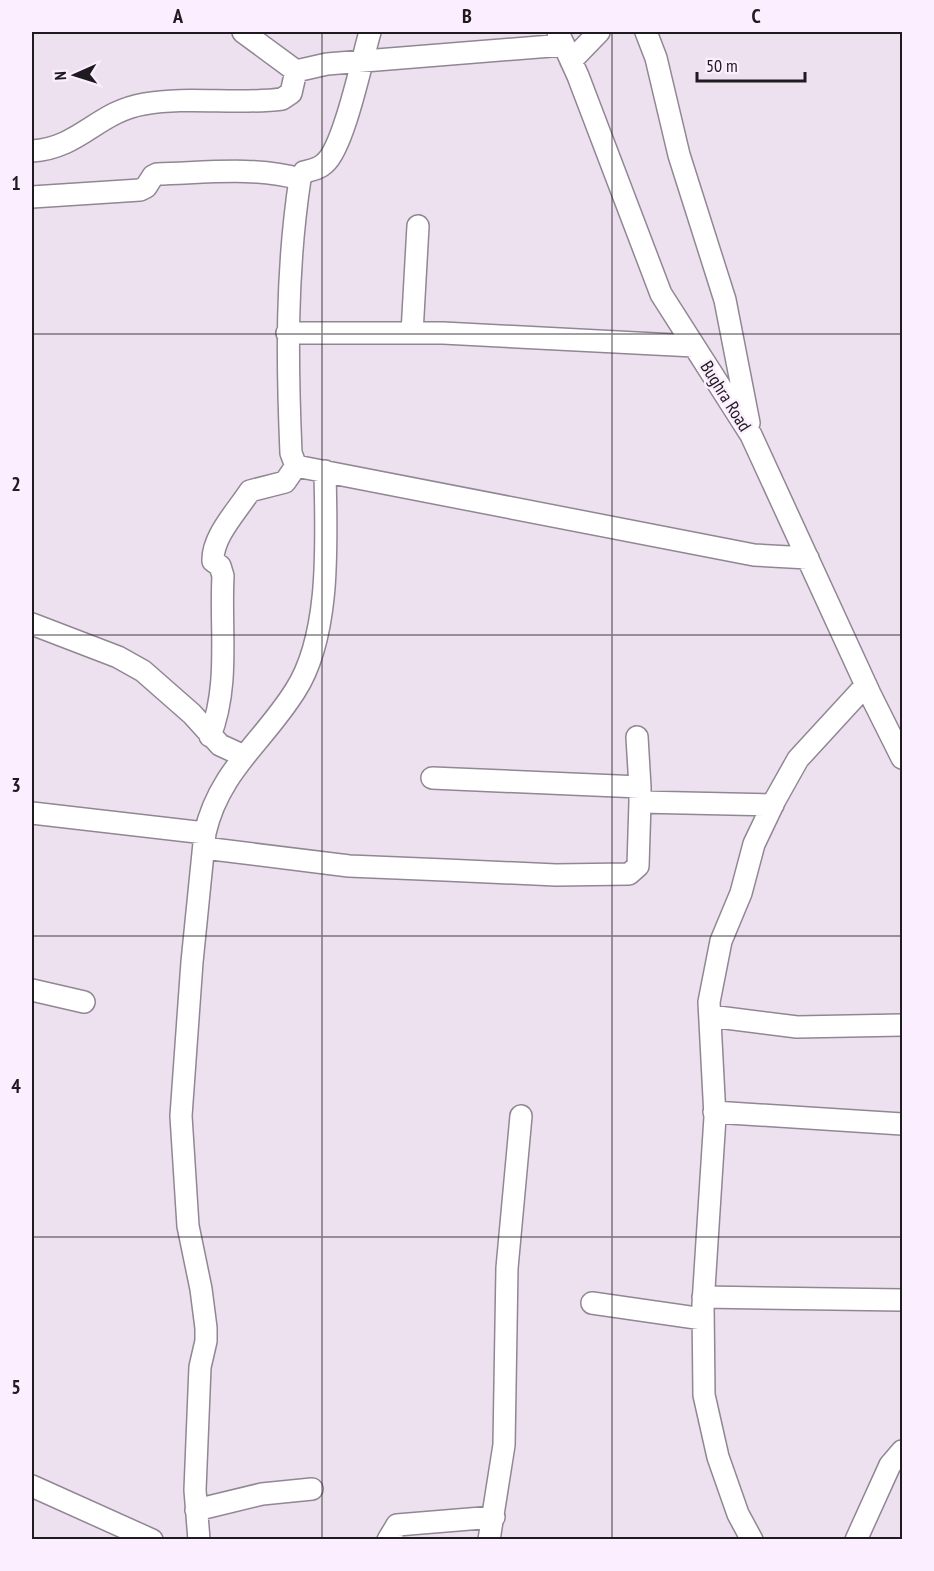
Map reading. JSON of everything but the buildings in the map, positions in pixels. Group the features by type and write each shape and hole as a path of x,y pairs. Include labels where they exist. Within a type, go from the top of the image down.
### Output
{"street":[{"path":"243,32 296,71"},
{"path":"296,466 291,453 287,333 294,227 300,179 304,172 317,168 331,157 341,133 370,32"},
{"path":"296,71 316,66 564,46 599,32"},
{"path":"646,32 656,58 679,155 725,300 751,435"},
{"name":"Bughra Road","path":"564,46 661,294 751,435 866,685 903,758"},
{"path":"32,152 64,145 117,111 145,104 282,99 291,93 296,71"},
{"path":"32,197 140,190 146,187 157,174 236,172 285,175 300,179"},
{"path":"412,333 418,226"},
{"path":"287,333 412,333 694,346"},
{"path":"296,466 754,555 808,558"},
{"path":"210,736 217,719 223,651 223,576 220,566 213,561 213,552 218,540 250,491 285,482 296,466"},
{"path":"200,1539 195,1490 200,1367 206,1341 206,1328 201,1289 188,1226 181,1116 192,962 204,840 217,795 244,756 272,724 296,691 308,668 325,578 327,538 325,471"},
{"path":"32,624 118,657 143,671 192,714 220,745 244,756"},
{"path":"752,1539 738,1514 718,1457 704,1395 703,1297 714,1112 709,1002 722,941 741,893 754,844 773,805 798,759 866,685"},
{"path":"32,813 349,866 556,875 629,874 638,866 640,856 637,737"},
{"path":"432,778 773,805"},
{"path":"32,990 84,1002"},
{"path":"710,1016 797,1027 903,1025"},
{"path":"714,1112 903,1124"},
{"path":"489,1539 504,1445 507,1268 521,1116"},
{"path":"703,1297 903,1300"},
{"path":"592,1303 703,1319"},
{"path":"856,1539 898,1462"},
{"path":"32,1486 152,1539"},
{"path":"196,1510 262,1494 312,1489"},
{"path":"388,1539 397,1525 494,1517"}]}
